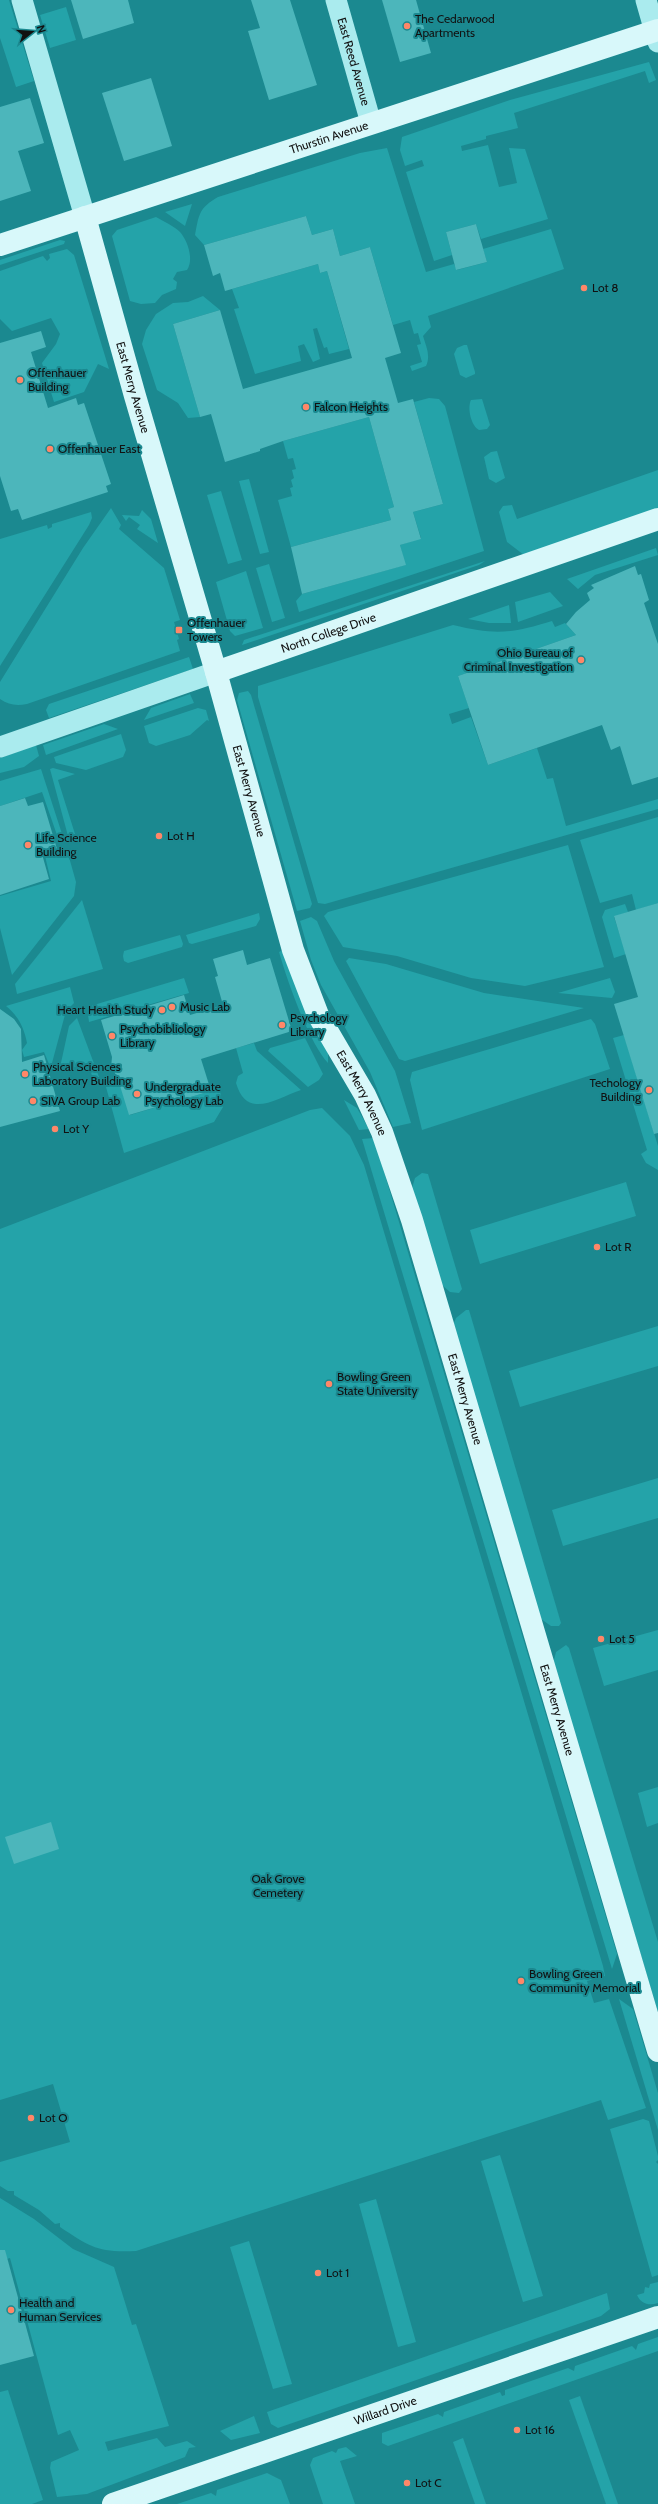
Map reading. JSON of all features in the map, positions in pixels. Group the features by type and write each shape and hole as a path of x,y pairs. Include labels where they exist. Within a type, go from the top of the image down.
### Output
{"street":[{"name":"East Merry Avenue","path":"22,0 131,382 216,672 293,950 318,1015 365,1095 382,1132 412,1220 658,2051"},
{"name":"East Reed Avenue","path":"336,0 371,123"},
{"path":"646,0 657,34"},
{"name":"Thurstin Avenue","path":"0,245 371,123 657,34"},
{"name":"North College Drive","path":"0,747 658,519"},
{"name":"Willard Drive","path":"113,2504 658,2317"}],"green space":[{"path":"0,0 9,0 34,81 16,87 0,38"},
{"path":"66,7 76,40 50,48 40,15"},
{"path":"649,62 656,80 649,83 645,71 514,113 518,128 486,136 486,139 461,146 462,151 488,145 499,187 517,183 509,148 525,149 548,219 481,239 476,224 446,232 452,255 434,261 406,172 424,166 422,160 405,166 400,150 402,137 510,100"},
{"path":"387,148 426,272 454,264 457,270 487,262 483,249 551,229 564,269 428,316 431,327 423,336 428,351 426,366 412,371 410,366 422,362 417,345 421,344 418,333 414,334 410,320 393,325 370,247 340,256 333,229 312,235 306,216 204,245 195,235 199,217 203,208 218,197 360,153"},
{"path":"192,204 185,226 165,212"},
{"path":"156,217 180,232 188,245 190,261 187,270 177,272 173,279 177,282 176,289 162,295 155,303 141,304 130,301 112,236 117,230"},
{"path":"60,240 65,241 64,244 0,265 0,260"},
{"path":"67,249 74,255 109,369 98,364 84,392 54,402 42,363 56,344 60,334 51,318 12,331 0,319 0,271 43,256 47,261 50,258 49,254"},
{"path":"318,264 320,273 327,271 349,349 329,354 327,347 324,348 317,328 313,329 320,359 313,362 304,344 298,346 301,361 255,374 234,309 239,308 232,289"},
{"path":"203,296 220,310 173,324 200,417 188,418 178,403 157,390 142,344 146,330 156,314 173,303 188,302"},
{"path":"467,345 475,372 475,374 466,378 460,375 454,354 457,348"},
{"path":"429,398 439,399 445,406 484,551 299,612 296,601 302,594 405,565 400,545 421,538 413,512 443,504 414,402"},
{"path":"482,399 490,425 487,429 479,430 472,421 469,408 471,400"},
{"path":"369,417 394,507 388,509 391,520 291,547 278,500 292,496 290,488 293,487 291,480 294,478 292,470 296,469 293,458 288,459 283,441"},
{"path":"497,451 505,478 496,483 489,479 484,457 491,452"},
{"path":"658,470 658,510 524,555 507,542 499,512 503,506 512,505 517,519"},
{"path":"249,479 269,552 260,554 239,481"},
{"path":"221,491 242,560 228,564 207,495"},
{"path":"111,508 121,525 119,529 164,568 180,620 174,622 179,639 177,640 180,651 27,704 10,704 3,701 0,699 0,682 83,548"},
{"path":"142,510 151,519 158,543 137,529 140,525 129,517 126,521 122,515 139,516"},
{"path":"91,512 92,518 89,525 0,666 0,539 47,525 48,529 52,527 52,524"},
{"path":"656,548 658,555 595,575 578,589 567,579"},
{"path":"485,561 479,565 242,645 244,640"},
{"path":"269,564 285,618 272,622 256,568"},
{"path":"246,571 263,628 235,636 230,631 216,582"},
{"path":"550,592 563,606 518,622 515,602"},
{"path":"509,605 511,623 489,623 468,619"},
{"path":"552,621 555,627 565,623 576,635 458,676 469,708 449,714 452,724 471,717 488,765 537,748 547,779 553,778 566,826 658,799 658,809 325,904 318,903 258,697 258,686 453,625 492,632 502,632 525,629"},
{"path":"189,657 193,669 49,718 46,710 49,704"},
{"path":"248,691 251,695 312,904 310,908 297,911 237,700 239,693"},
{"path":"190,694 194,703 144,720 151,708"},
{"path":"198,708 206,710 209,721 207,720 190,735 156,746 149,743 144,726"},
{"path":"104,724 118,729 46,755 43,745"},
{"path":"121,734 126,750 123,757 86,770 56,763 54,757"},
{"path":"36,745 39,756 24,767 0,773 0,758"},
{"path":"53,768 75,774 58,780 75,834 68,836 50,769"},
{"path":"41,769 63,837 58,838 42,792 0,806 0,781"},
{"path":"658,817 658,903 636,910 632,894 600,903 580,840"},
{"path":"568,845 604,967 525,986 471,978 397,956 343,947 324,916 328,912"},
{"path":"67,850 76,882 74,896 12,975 0,928 0,896 51,881 45,856"},
{"path":"82,900 103,969 17,994 15,984"},
{"path":"625,904 628,912 614,917 626,954 614,958 602,917 605,910"},
{"path":"259,913 260,919 256,926 192,944 189,943 186,935"},
{"path":"311,917 317,921 334,961 395,1071 411,1123 393,1127 370,1072 321,985 311,960 300,921"},
{"path":"180,935 183,944 182,947 128,963 124,961 124,951"},
{"path":"283,950 300,996 328,1053 328,1063 313,1041 299,1010 279,952"},
{"path":"349,958 386,964 484,993 584,1008 405,1061 399,1059 346,961"},
{"path":"184,978 189,993 89,1022 87,1007"},
{"path":"610,978 615,992 612,998 558,993"},
{"path":"70,987 74,1003 66,1011 52,1063 49,1064 44,1052 24,1057 22,1050 27,1043 24,1032 20,1022 6,1006"},
{"path":"77,1018 99,1077 93,1079 88,1063 59,1072 69,1026"},
{"path":"591,1019 595,1024 610,1069 422,1130 410,1080 412,1072"},
{"path":"624,1035 658,1146 658,1170 646,1163 641,1154 647,1150 613,1038"},
{"path":"305,1038 323,1074 319,1080 308,1087 268,1051 270,1048"},
{"path":"254,1043 257,1051 301,1090 263,1104 255,1104 247,1101 241,1094 236,1083 238,1076 243,1073 236,1048"},
{"path":"114,1081 120,1084 130,1115 211,1091 220,1091 223,1107 214,1122 124,1153 106,1087"},
{"path":"344,1100 357,1108 369,1129 359,1130"},
{"name":"Oak Grove Cemetery","path":"322,1108 350,1136 364,1165 603,1966 605,1976 587,1981 594,2003 609,1999 646,2108 608,2120 601,2100 136,2251 104,2250 87,2244 60,2227 60,2223 55,2224 39,2210 14,2195 14,2191 8,2191 0,2186 0,2162 70,2142 53,2084 0,2100 0,1229 310,1110"},
{"path":"374,1138 617,1954 612,1969 362,1139"},
{"path":"422,1173 428,1174 462,1289 459,1293 450,1292 442,1285 412,1188 415,1178"},
{"path":"626,1182 636,1216 480,1264 470,1230"},
{"path":"466,1310 469,1310 561,1623 559,1626 551,1626 541,1619 452,1328 456,1318"},
{"path":"658,1326 658,1366 520,1407 509,1371"},
{"path":"658,1478 658,1518 563,1546 552,1510"},
{"path":"658,1630 658,1670 604,1686 593,1648"},
{"path":"566,1645 569,1648 658,1942 658,2012 553,1664 556,1652"},
{"path":"658,1787 658,1823 647,1827 638,1793"},
{"path":"619,1999 633,2009 658,2093 658,2130"},
{"path":"643,2119 649,2121 658,2156 658,2160 656,2162 658,2164 658,2275 652,2277 610,2129"},
{"path":"500,2155 543,2296 523,2302 481,2161"},
{"path":"0,2198 34,2219 73,2249 114,2267 132,2325 136,2324 169,2426 105,2442 108,2451 157,2438 165,2447 187,2441 196,2447 189,2448 185,2457 87,2494 57,2497 50,2468 51,2462 79,2450 70,2430 58,2435 10,2258 0,2261"},
{"path":"376,2199 416,2342 398,2347 359,2204"},
{"path":"249,2241 292,2384 273,2389 230,2247"},
{"path":"658,2282 658,2303 646,2304 637,2295 644,2293 645,2287 649,2288 650,2284"},
{"path":"607,2293 610,2309 601,2316 278,2428 271,2424 267,2412"},
{"path":"658,2337 658,2351 388,2446 382,2443 382,2433 438,2414 443,2417 444,2412 500,2392 502,2396 505,2395 505,2390 568,2368 574,2371 575,2366 632,2346 636,2350 638,2344"},
{"path":"8,2390 43,2500 32,2504 0,2504 0,2392"},
{"path":"580,2396 618,2504 606,2504 569,2400"},
{"path":"254,2416 260,2433 231,2440 220,2431"},
{"path":"463,2438 486,2504 475,2504 453,2442"},
{"path":"346,2447 357,2456 340,2461 355,2504 323,2504 310,2465 313,2458 332,2451 336,2453 338,2449"},
{"path":"267,2473 281,2480 290,2504 177,2504 211,2493 216,2496 217,2490"}],"building":[{"path":"71,0 128,0 134,23 83,39"},
{"path":"251,0 290,0 317,85 269,100 248,31 260,28"},
{"name":"The Cedarwood Apartments","path":"382,0 416,0 431,53 400,62"},
{"path":"151,78 172,146 124,161 102,93"},
{"path":"30,98 44,143 18,151 31,191 0,201 0,107"},
{"name":"Falcon Heights","path":"306,216 312,235 333,229 340,256 370,247 401,353 385,358 398,403 413,399 443,504 413,512 421,539 400,545 406,565 302,594 291,547 391,520 388,509 394,507 369,417 283,441 260,449 260,451 225,462 211,414 200,417 173,324 220,310 243,389 352,358 327,271 320,273 318,264 225,291 220,273 213,276 204,245"},
{"path":"476,224 487,262 456,270 446,232"},
{"name":"Offenhauer East","path":"41,331 46,347 31,352 48,408 76,398 78,405 84,403 111,484 106,486 108,492 22,520 18,509 11,511 0,476 0,343"},
{"name":"Ohio Bureau of Criminal Investigation","path":"635,566 638,575 641,574 649,600 644,603 658,644 658,777 632,785 620,746 611,750 602,725 488,765 458,676 576,635 566,624 576,612 590,600 587,593 594,588 591,585"},
{"name":"Life Science Building","path":"25,798 28,806 43,802 57,849 42,854 49,879 0,895 0,806"},
{"path":"658,903 658,1133 654,1134 614,1004 638,997 614,916"},
{"path":"243,950 247,965 270,958 292,1031 201,1059 211,1091 129,1115 117,1076 111,1068 112,1057 101,1020 184,995 190,1015 223,1005 215,977 218,976 213,959"},
{"name":"Physical Sciences Laboratory Building","path":"0,1009 14,1019 21,1029 22,1062 44,1055 60,1111 0,1127"},
{"path":"51,1822 59,1849 14,1864 5,1837"},
{"name":"Health and Human Services","path":"0,2250 5,2250 34,2356 0,2365"}],"place":[{"name":"The Cedarwood Apartments","path":"407,26"},
{"name":"Lot 8","path":"584,288"},
{"name":"Offenhauer Building","path":"20,380"},
{"name":"Falcon Heights","path":"306,407"},
{"name":"Offenhauer East","path":"50,449"},
{"name":"Offenhauer Towers","path":"179,630"},
{"name":"Ohio Bureau of Criminal Investigation","path":"581,660"},
{"name":"Lot H","path":"159,836"},
{"name":"Life Science Building","path":"28,845"},
{"name":"Music Lab","path":"172,1007"},
{"name":"Heart Health Study","path":"162,1010"},
{"name":"Psychology Library","path":"282,1025"},
{"name":"Psychobibliology Library","path":"112,1036"},
{"name":"Physical Sciences Laboratory Building","path":"25,1074"},
{"name":"Techology Building","path":"649,1090"},
{"name":"Undergraduate Psychology Lab","path":"137,1094"},
{"name":"SIVA Group Lab","path":"33,1101"},
{"name":"Lot Y","path":"55,1129"},
{"name":"Lot R","path":"597,1247"},
{"name":"Bowling Green State University","path":"329,1384"},
{"name":"Lot 5","path":"601,1639"},
{"name":"Bowling Green Community Memorial","path":"521,1981"},
{"name":"Lot O","path":"31,2118"},
{"name":"Lot 1","path":"318,2273"},
{"name":"Health and Human Services","path":"11,2310"},
{"name":"Lot 16","path":"517,2430"},
{"name":"Lot C","path":"407,2483"}]}
